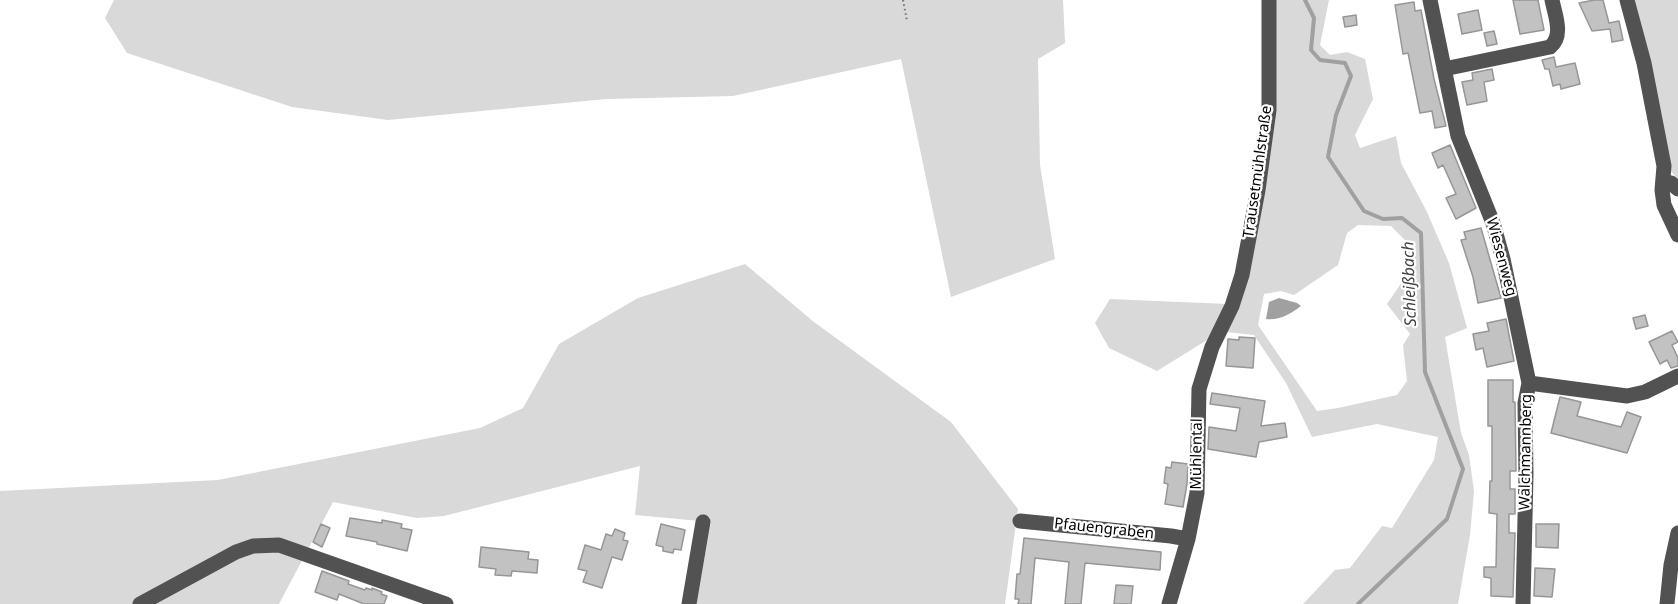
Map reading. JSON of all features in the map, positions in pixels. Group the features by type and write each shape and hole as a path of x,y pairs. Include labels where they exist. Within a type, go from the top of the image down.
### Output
{"street":[{"name":"Trausetmühlstraße","path":"1232,306 1242,275 1258,190 1269,110 1269,0"},
{"name":"Wiesenweg","path":"1430,0 1458,136 1493,223 1503,259 1528,383"},
{"path":"1444,69 1550,47 1556,42 1559,33 1552,0"},
{"path":"1627,0 1644,63 1664,166 1664,205 1678,235"},
{"path":"1663,181 1671,183 1678,189"},
{"name":"Mühlental","path":"1169,604 1188,539 1198,480 1200,389 1212,347 1232,306"},
{"name":"Walchmannberg","path":"1523,604 1525,403 1528,383 1627,396 1645,392 1678,376"},
{"name":"Pfauengraben","path":"1020,521 1188,539"},
{"path":"689,604 704,522"},
{"path":"1667,604 1671,565 1678,533"},
{"path":"140,604 236,552 252,546 279,545 446,604"}],"path":[{"path":"903,0 907,21"}],"shaded area":[{"path":"114,0 1063,0 1065,43 1038,59 1040,165 1055,259 951,297 901,59 733,96 606,99 388,120 292,107 127,53 105,18"},
{"path":"1266,0 1329,0 1320,45 1330,55 1347,52 1365,59 1373,99 1355,135 1360,148 1396,136 1401,163 1426,210 1449,263 1467,328 1445,337 1461,433 1469,455 1474,491 1470,535 1458,604 1303,604 1335,570 1350,568 1382,526 1392,528 1434,460 1438,437 1377,424 1312,437 1286,383 1254,335 1226,332 1207,340 1157,371 1109,348 1095,323 1110,299 1227,304 1248,222 1267,108","holes":["1358,225 1391,226 1406,241 1404,279 1387,304 1410,334 1403,345 1407,381 1397,395 1317,411 1258,325 1264,294 1281,291 1294,295 1338,265 1347,233"]},
{"path":"1629,0 1678,0 1678,180 1670,170"},
{"path":"745,264 814,322 951,422 1018,509 1005,604 696,604 711,522 635,515 640,466 444,516 417,518 333,502 279,604 0,604 0,491 218,480 480,428 523,408 559,344 638,298"},
{"path":"1279,298 1301,306 1284,316 1266,319 1269,302"}],"building":[{"path":"1513,0 1538,0 1544,30 1520,34"},
{"path":"1603,0 1609,23 1619,21 1623,40 1612,42 1610,29 1592,31 1579,3"},
{"path":"1414,2 1415,11 1421,10 1434,79 1446,126 1435,128 1432,111 1420,113 1408,53 1403,54 1395,5"},
{"path":"1478,10 1482,30 1462,34 1458,14"},
{"path":"1356,15 1357,25 1345,27 1343,17"},
{"path":"1494,31 1497,44 1487,46 1484,33"},
{"path":"1554,57 1556,67 1575,63 1580,84 1561,89 1560,84 1553,86 1549,69 1545,69 1542,60"},
{"path":"1492,69 1494,80 1484,82 1487,101 1467,105 1462,82 1473,80 1472,73"},
{"path":"1450,145 1476,208 1456,219 1446,198 1456,194 1443,165 1438,168 1432,153"},
{"path":"1481,228 1501,298 1478,303 1473,277 1461,240 1466,239 1464,232"},
{"path":"1645,315 1648,326 1636,329 1633,318"},
{"path":"1506,319 1514,361 1487,367 1483,348 1476,350 1473,334 1489,331 1487,323"},
{"path":"1672,331 1678,342 1672,345 1678,358 1678,366 1671,368 1667,360 1660,364 1649,342"},
{"path":"1239,337 1255,338 1253,368 1226,366 1228,339 1239,340"},
{"path":"1488,380 1513,380 1516,471 1510,471 1510,489 1515,489 1515,514 1509,514 1509,533 1515,533 1513,597 1491,596 1491,578 1484,577 1484,567 1496,567 1497,514 1489,513 1490,481 1492,481 1492,426 1488,426"},
{"path":"1212,393 1265,401 1261,426 1285,423 1287,437 1259,442 1256,457 1208,449 1209,427 1236,431 1240,408 1210,404"},
{"path":"1560,397 1581,402 1577,416 1621,427 1627,412 1641,417 1627,453 1551,433"},
{"path":"1172,462 1188,464 1183,507 1165,504 1168,484 1164,483 1166,467 1171,468"},
{"path":"350,518 402,524 401,528 412,530 407,551 346,536"},
{"path":"321,524 330,528 322,547 313,542"},
{"path":"661,524 685,530 681,550 674,549 673,553 663,551 663,547 656,545"},
{"path":"1536,524 1559,524 1558,548 1536,547"},
{"path":"615,529 625,533 623,540 628,541 622,560 612,557 602,588 583,582 587,571 578,569 585,545 601,550 606,534 612,536"},
{"path":"1024,538 1161,552 1160,570 1085,563 1081,604 1065,604 1069,562 1035,558 1031,604 1018,604 1019,599 1015,599 1017,574 1020,574"},
{"path":"481,547 529,552 528,559 538,560 537,573 512,571 511,576 495,575 496,569 479,567"},
{"path":"1535,568 1555,569 1552,597 1534,596"},
{"path":"322,571 365,590 366,588 372,590 372,588 382,592 381,594 387,596 384,604 364,604 339,594 337,600 315,592"},
{"path":"1116,585 1133,586 1131,604 1114,604"}],"waterway":[{"name":"Schleißbach","path":"1305,0 1314,18 1311,50 1320,60 1345,63 1351,76 1336,115 1328,157 1364,211 1383,219 1402,218 1421,233 1425,372 1463,469 1447,519 1358,604"}]}
